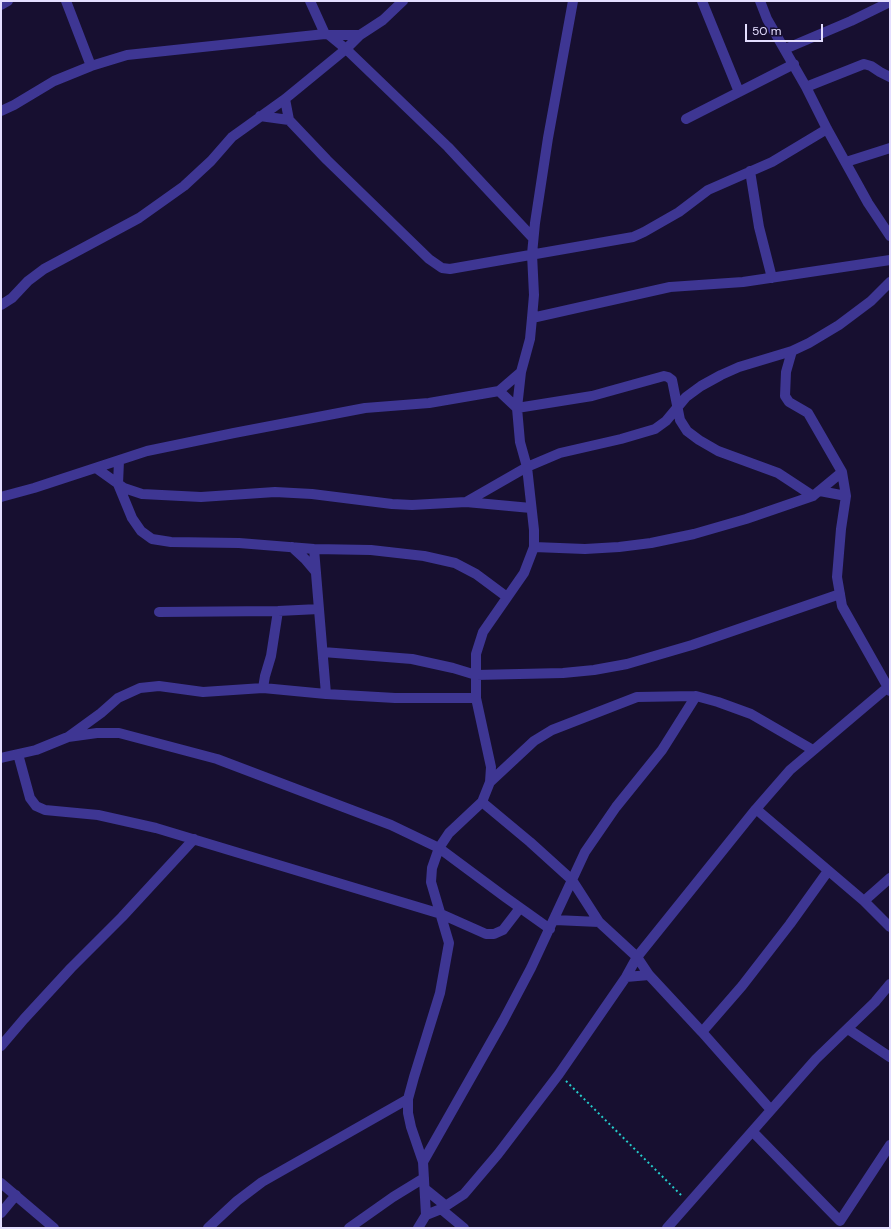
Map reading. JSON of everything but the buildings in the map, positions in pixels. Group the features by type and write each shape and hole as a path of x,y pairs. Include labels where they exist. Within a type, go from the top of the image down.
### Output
{"street":[{"path":"1,5 8,1"},
{"path":"66,1 91,66"},
{"path":"310,1 327,35 346,49 448,147 533,238"},
{"path":"1,305 12,298 28,281 44,269 139,218 184,186 232,137 285,99 346,49 360,35 383,20 402,1"},
{"path":"418,1228 426,1215 423,1162 411,1127 408,1113 408,1099 440,993 448,942 432,882 432,868 439,848 449,833 482,802 490,782 491,767 476,698 476,654 483,632 524,572 534,548 534,530 527,467 520,442 517,408 521,372 530,339 532,318 534,295 532,254 533,238 548,138 573,1"},
{"path":"702,1 739,92"},
{"path":"760,1 767,19 794,64 827,129 868,202 890,236"},
{"path":"785,49 851,21 890,2"},
{"path":"1,111 54,81 91,66 127,55 327,35 360,35"},
{"path":"686,119 794,64"},
{"path":"806,88 864,64 871,66 890,77"},
{"path":"285,99 288,120 327,160 436,265 442,268 450,269 632,237 644,232 679,212 708,190 772,162 827,129"},
{"path":"260,116 288,120"},
{"path":"846,162 890,148"},
{"path":"750,171 759,227 772,278"},
{"path":"532,318 670,286 743,282 890,260"},
{"path":"466,502 527,467 560,453 621,439 655,429 666,420 686,397 701,386 740,367 792,351 839,325 871,301 890,282"},
{"path":"426,1215 444,1207 464,1194 471,1187 559,1074 626,977 637,957 756,809 790,770 889,689 842,606 837,577 841,530 846,496 842,472 808,413 789,402 785,396 786,372 792,351"},
{"path":"774,357 786,372"},
{"path":"1,497 34,488 147,451 161,448 365,408 429,403 499,391 521,372"},
{"path":"517,408 592,396 664,376 668,377 672,380 680,420 687,430 699,440 718,451 778,473 817,494 846,496"},
{"path":"499,391 517,408"},
{"path":"119,461 118,484 132,518 141,531 152,539 171,542 240,543 292,547 371,550 424,556 455,563 476,574 507,598"},
{"path":"96,468 118,484 134,492 142,494 201,497 275,492 312,494 405,504 466,502 531,508"},
{"path":"534,548 586,549 619,547 651,543 694,534 746,519 817,494 842,472"},
{"path":"292,547 316,572"},
{"path":"314,548 326,694"},
{"path":"323,652 412,659 453,668 476,675 562,673 594,670 627,664 742,628 840,594"},
{"path":"159,612 278,611 319,609"},
{"path":"263,688 271,656 278,611"},
{"path":"1,758 36,750 68,736 101,713 118,698 140,688 159,686 203,692 263,688 326,694 395,698 476,698"},
{"path":"490,782 534,741 552,730 569,722 637,697 696,696 718,702 751,714 813,750"},
{"path":"423,1162 503,1021 552,924 585,852 616,807 662,750 696,696"},
{"path":"68,736 97,733 119,733 217,759 391,825 439,848 520,908 552,924 599,922"},
{"path":"18,754 30,798 36,806 45,810 98,815 156,828 441,914 486,934 494,934 503,930 520,908"},
{"path":"482,802 530,842 572,880 599,922 637,957 649,975 771,1110"},
{"path":"756,809 864,901 890,927"},
{"path":"1,1046 194,839"},
{"path":"702,1032 742,986 790,924 828,871"},
{"path":"864,901 890,878"},
{"path":"626,977 649,975"},
{"path":"667,1228 816,1059 875,1002 890,984"},
{"path":"848,1029 890,1057"},
{"path":"208,1228 237,1200 262,1182 408,1099"},
{"path":"753,1132 837,1224 890,1145"},
{"path":"348,1228 424,1178"},
{"path":"1,1183 54,1228"},
{"path":"425,1189 464,1228"},
{"path":"1,1213 16,1195"}],"path":[{"path":"559,1074 689,1203"}]}
